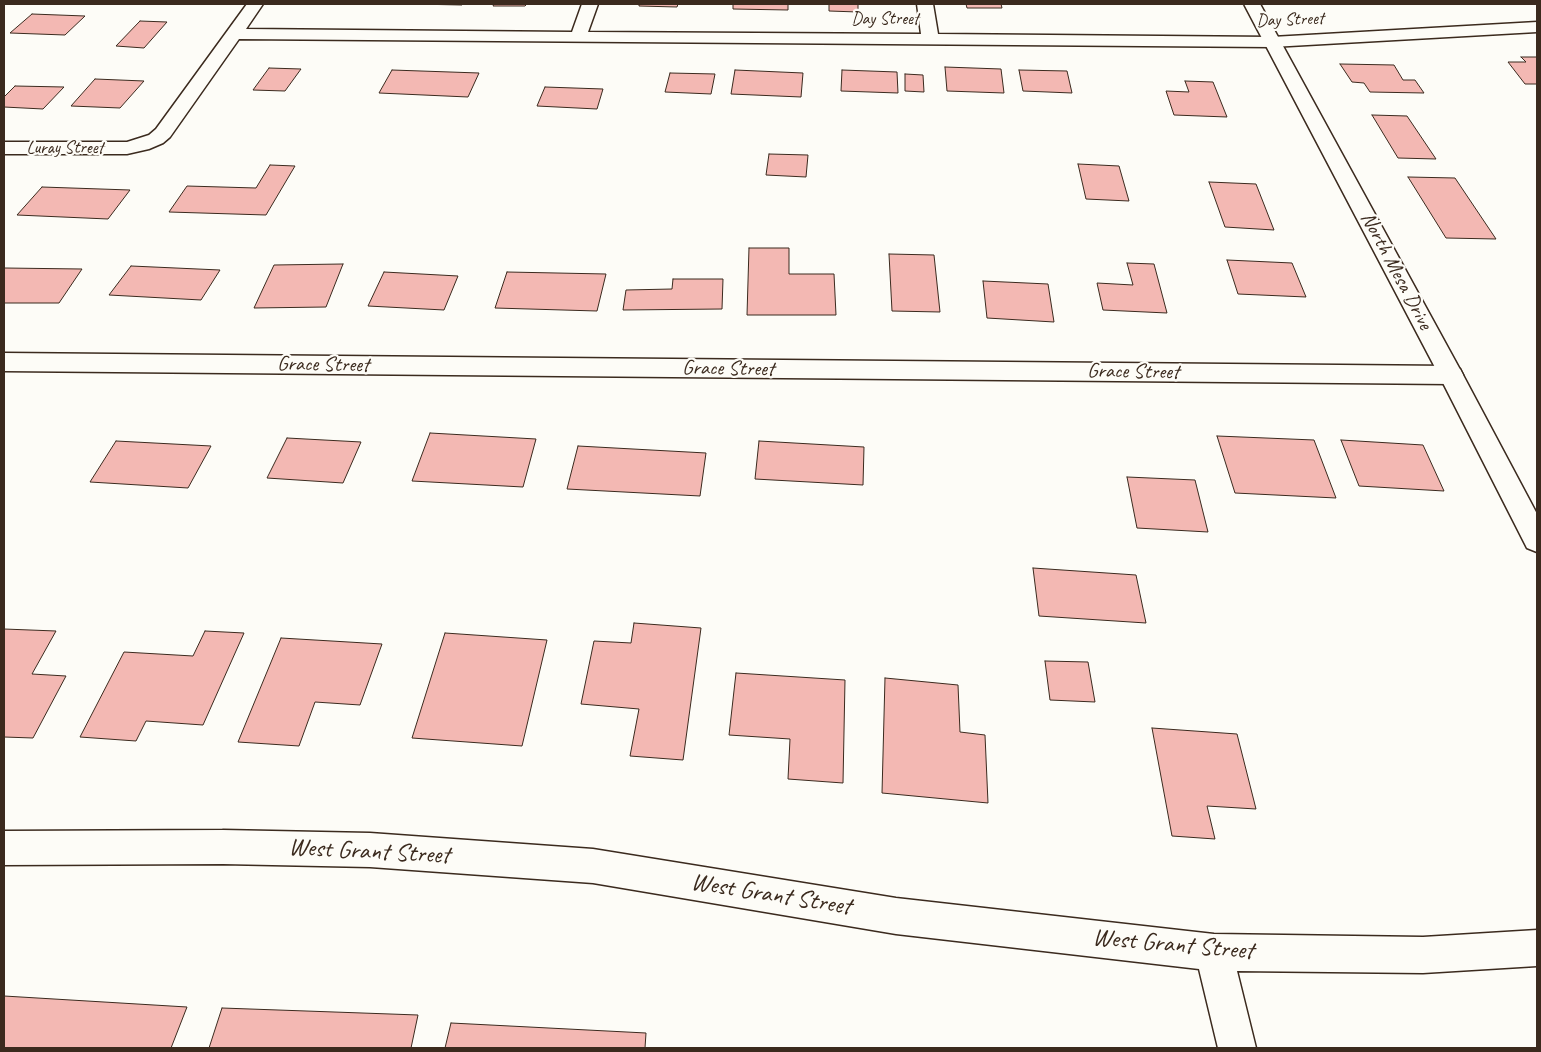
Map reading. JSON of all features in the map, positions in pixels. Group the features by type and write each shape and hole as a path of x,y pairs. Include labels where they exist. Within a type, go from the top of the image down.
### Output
{"street":[{"name":"Luray Street","path":"4,148 127,148 142,145 163,133 255,4"},
{"path":"578,37 590,4"},
{"path":"925,4 930,39"},
{"name":"North Mesa Drive","path":"1252,4 1451,375 1537,540"},
{"name":"Day Street","path":"233,34 1272,42 1537,26"},
{"name":"Grace Street","path":"4,362 1451,375"},
{"name":"West Grant Street","path":"4,848 222,846 370,850 594,866 896,916 1214,952 1424,955 1537,948"},
{"path":"1214,952 1237,1048"}],"building":[{"path":"413,4 462,4 462,5"},
{"path":"494,4 527,4 525,6 493,6"},
{"path":"639,4 678,4 677,7 639,6"},
{"path":"733,4 788,4 788,10 733,9"},
{"path":"829,4 858,4 858,12 829,11"},
{"path":"966,4 1001,4 1002,8 967,8"},
{"path":"32,14 85,16 65,35 10,33"},
{"path":"140,21 167,22 144,48 116,46"},
{"path":"1521,57 1537,57 1537,84 1525,84 1508,62 1526,62"},
{"path":"1340,64 1394,65 1403,80 1415,80 1424,93 1370,92 1364,83 1352,82"},
{"path":"945,67 1001,69 1004,93 947,91"},
{"path":"269,68 301,69 285,91 253,90"},
{"path":"392,70 479,73 468,97 379,93"},
{"path":"735,70 803,73 801,97 731,94"},
{"path":"842,70 897,72 898,93 841,91"},
{"path":"1019,70 1067,71 1072,93 1023,91"},
{"path":"670,73 715,74 711,94 665,92"},
{"path":"905,74 923,75 924,92 905,91"},
{"path":"95,79 144,81 120,108 71,106"},
{"path":"1185,81 1213,82 1227,117 1174,115 1166,91 1189,92"},
{"path":"15,86 64,87 43,109 4,107 4,97"},
{"path":"545,87 603,89 597,109 537,106"},
{"path":"1372,115 1407,116 1436,159 1398,158"},
{"path":"769,154 808,155 806,177 766,175"},
{"path":"1078,164 1119,166 1129,201 1086,199"},
{"path":"270,165 295,166 266,215 169,212 187,186 256,188"},
{"path":"1408,177 1455,178 1496,239 1446,238"},
{"path":"1209,182 1256,184 1274,230 1225,227"},
{"path":"42,187 130,190 108,219 17,215"},
{"path":"749,248 789,248 789,274 834,274 836,315 747,315"},
{"path":"889,254 934,255 940,312 892,311"},
{"path":"1227,260 1292,263 1306,297 1238,294"},
{"path":"1127,263 1154,264 1167,313 1103,310 1097,283 1133,285"},
{"path":"343,264 326,307 254,308 274,265"},
{"path":"131,266 220,270 201,300 109,295"},
{"path":"4,268 82,269 59,303 4,303"},
{"path":"384,272 458,276 444,310 368,306"},
{"path":"507,272 606,274 597,311 495,308"},
{"path":"673,279 723,279 722,309 623,310 626,290 672,289"},
{"path":"983,281 1048,284 1054,322 987,318"},
{"path":"430,433 536,439 523,487 412,481"},
{"path":"1217,436 1314,440 1336,498 1235,493"},
{"path":"287,438 361,442 343,483 267,478"},
{"path":"1341,440 1423,445 1444,491 1359,486"},
{"path":"116,441 211,446 188,488 90,482"},
{"path":"759,441 864,447 863,485 755,479"},
{"path":"578,446 706,453 700,496 567,489"},
{"path":"1127,477 1195,480 1208,532 1137,528"},
{"path":"1033,568 1136,575 1146,623 1039,616"},
{"path":"634,623 701,628 683,760 630,756 639,709 581,704 594,641 631,643"},
{"path":"4,629 56,631 32,674 66,676 33,738 4,737"},
{"path":"205,631 244,633 203,725 146,721 136,741 80,737 124,652 193,656"},
{"path":"445,633 547,640 522,746 412,738"},
{"path":"281,638 382,644 360,705 315,702 299,746 238,742"},
{"path":"1045,661 1088,662 1095,702 1050,700"},
{"path":"736,673 845,680 843,783 788,779 790,739 729,735"},
{"path":"885,678 958,685 960,732 985,735 988,803 882,793"},
{"path":"1152,728 1237,734 1256,809 1207,806 1215,839 1172,836"},
{"path":"4,996 187,1007 171,1048 4,1048"},
{"path":"222,1008 418,1015 411,1048 209,1048"},
{"path":"451,1023 646,1033 645,1048 445,1048"}]}
